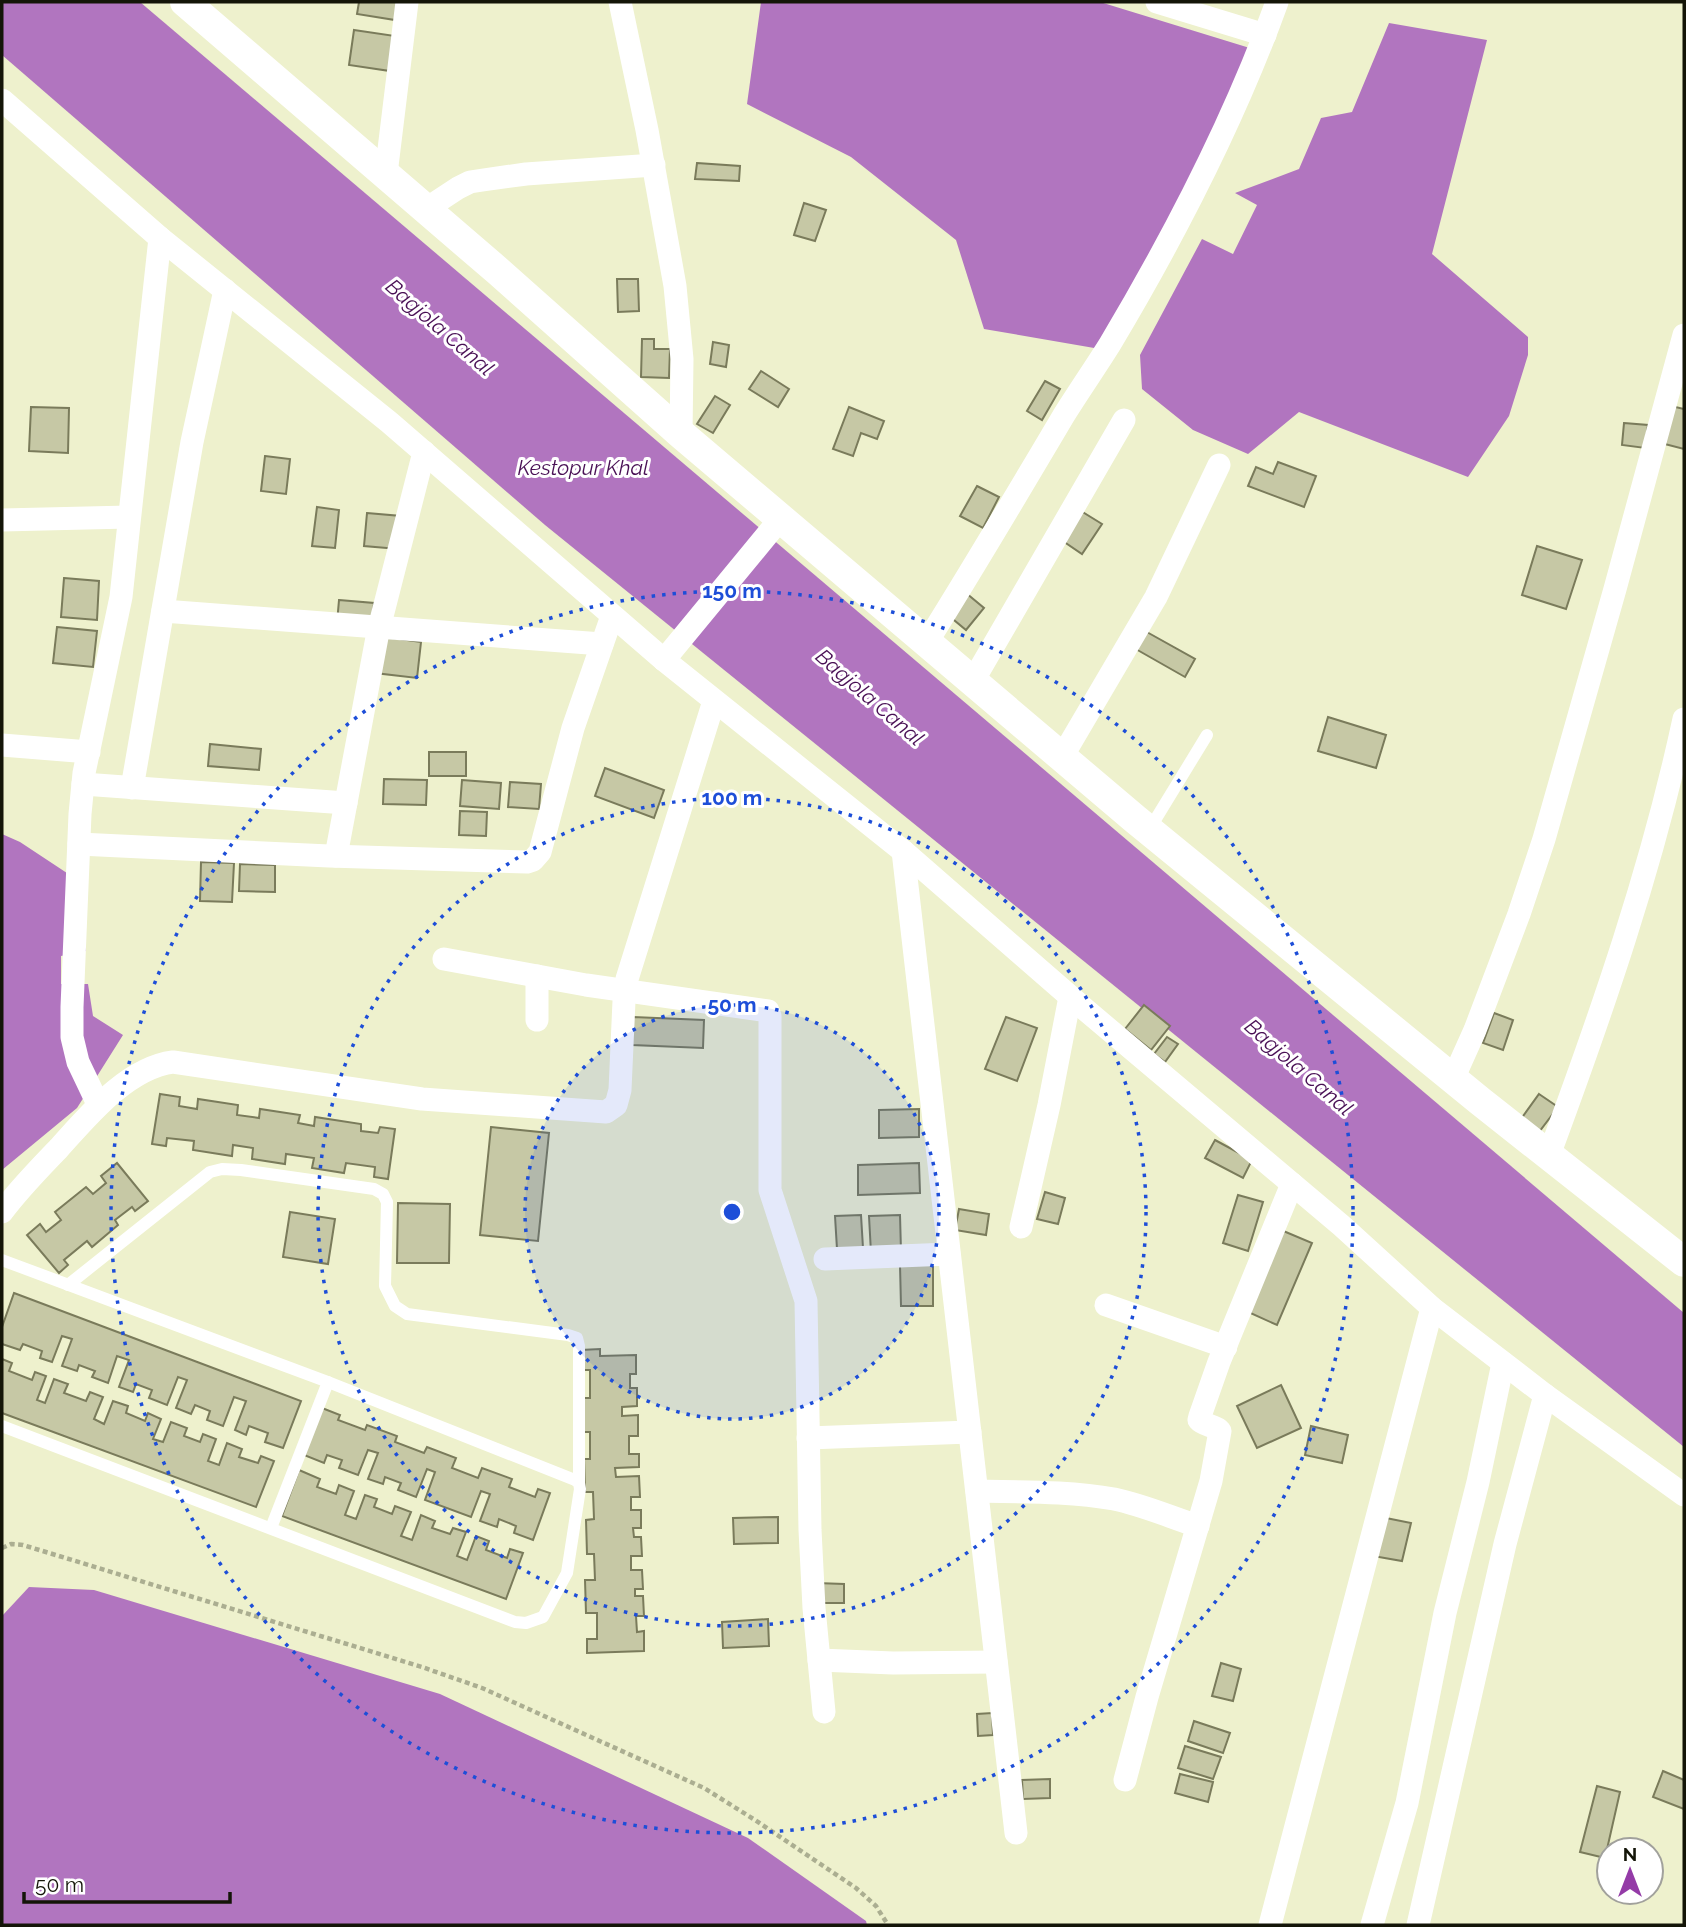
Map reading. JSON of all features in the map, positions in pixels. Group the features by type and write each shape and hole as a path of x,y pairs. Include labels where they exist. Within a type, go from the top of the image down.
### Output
{"street":[{"path":"386,174 407,2"},
{"path":"620,2 654,165 676,298 682,359 681,434"},
{"path":"1157,2 1265,35"},
{"path":"927,642 1110,344 1182,217 1253,67 1277,2"},
{"path":"192,4 681,434 1062,757 1453,1079 1684,1262"},
{"path":"2,100 160,238 390,422 664,660 903,851 1070,997 1342,1226 1432,1308 1545,1395 1684,1495"},
{"path":"426,209 470,182 526,174 654,165"},
{"path":"98,1104 78,1062 72,1037 83,784 121,597 160,238"},
{"path":"132,788 192,442 225,290"},
{"path":"1453,1079 1520,914 1544,839 1684,335"},
{"path":"973,681 1124,420"},
{"path":"336,856 379,629 424,452"},
{"path":"1062,757 1156,597 1219,465"},
{"path":"2,520 129,517"},
{"path":"664,660 781,518"},
{"path":"163,611 602,644"},
{"path":"79,844 527,863 540,852 573,728 612,616"},
{"path":"2,1212 98,1104 141,1073 160,1064 173,1062 422,1100 606,1112 616,1105 620,1090 625,989 714,701"},
{"path":"1549,1155 1595,1030 1678,776 1684,719"},
{"path":"2,745 89,752"},
{"path":"83,784 346,803"},
{"path":"903,851 1016,1833"},
{"path":"444,959 586,985 768,1011 770,1190 806,1301 810,1530 824,1712"},
{"path":"537,976 537,1020"},
{"path":"1021,1227 1070,997"},
{"path":"1125,1780 1211,1481 1221,1435 1218,1428 1199,1420 1292,1184"},
{"path":"825,1259 949,1254"},
{"path":"1106,1305 1226,1347"},
{"path":"1270,1925 1432,1308"},
{"path":"1372,1925 1407,1803 1446,1613 1503,1363"},
{"path":"1418,1925 1505,1544 1545,1395"},
{"path":"808,1438 970,1432"},
{"path":"977,1491 1113,1499 1198,1526"},
{"path":"819,1660 893,1663 996,1662"}],"lane":[{"path":"1149,830 1207,735"},
{"path":"2,1426 515,1622 526,1623 543,1617 565,1579 580,1489 577,1338 407,1314 395,1306 385,1286 387,1202 383,1194 374,1189 241,1170 222,1169 210,1172 68,1285"},
{"path":"2,1260 328,1382 579,1483"},
{"path":"271,1528 328,1382"}],"path":[{"path":"2,1548 11,1544 23,1545 422,1667 482,1689 704,1787 856,1888 876,1906 888,1925"}],"water":[{"name":"Kestopur Khal","path":"2,2 140,2 1684,1313 1684,1447 545,525 2,55"},
{"path":"761,2 1100,2 1253,49 1187,203 1100,349 984,329 956,240 851,157 747,104"},
{"path":"1389,23 1487,40 1432,254 1528,337 1528,355 1509,416 1468,477 1299,412 1248,454 1193,430 1142,389 1140,355 1202,239 1233,254 1257,205 1235,193 1299,169 1321,118 1352,112"},
{"path":"2,834 20,842 79,881 86,951 61,956 61,984 88,984 93,1016 123,1035 77,1108 2,1170"},
{"path":"29,1587 94,1590 440,1694 748,1838 866,1921 867,1925 2,1925 2,1616"}],"building":[{"path":"359,2 398,2 395,20 357,14"},
{"path":"354,30 395,36 390,71 349,65"},
{"path":"697,163 740,166 739,181 695,179"},
{"path":"804,203 826,210 815,241 794,235"},
{"path":"617,279 638,279 639,311 618,312"},
{"path":"642,339 654,339 654,349 670,349 669,378 641,377"},
{"path":"713,342 729,345 726,367 710,364"},
{"path":"761,371 789,389 778,407 749,389"},
{"path":"1045,381 1060,389 1042,420 1027,411"},
{"path":"715,396 730,405 713,433 697,424"},
{"path":"1667,405 1684,409 1684,449 1657,442"},
{"path":"31,407 69,408 68,453 29,451"},
{"path":"849,407 884,421 877,439 861,433 853,456 833,449"},
{"path":"1624,423 1648,425 1645,448 1622,445"},
{"path":"265,456 290,459 286,494 261,491"},
{"path":"1278,462 1316,476 1304,507 1248,486 1256,467 1273,474"},
{"path":"977,486 999,497 983,528 960,516"},
{"path":"317,507 339,510 335,548 312,546"},
{"path":"1076,508 1102,524 1082,554 1057,537"},
{"path":"367,513 401,516 398,549 364,546"},
{"path":"1537,546 1582,560 1566,609 1522,595"},
{"path":"64,578 99,581 97,620 61,617"},
{"path":"966,593 984,608 966,630 948,615"},
{"path":"339,600 374,603 372,626 337,623"},
{"path":"57,627 97,631 93,667 53,663"},
{"path":"1145,631 1195,659 1185,677 1134,648"},
{"path":"379,636 421,642 417,678 375,673"},
{"path":"1328,717 1386,735 1376,768 1318,751"},
{"path":"210,744 261,749 259,770 208,766"},
{"path":"429,752 466,752 466,776 429,776"},
{"path":"605,768 664,790 654,818 595,796"},
{"path":"384,779 427,780 426,805 383,804"},
{"path":"462,780 501,783 499,809 460,806"},
{"path":"510,782 541,784 539,809 508,807"},
{"path":"460,811 487,812 486,836 459,835"},
{"path":"201,862 234,863 232,902 200,901"},
{"path":"240,864 275,865 275,892 239,891"},
{"path":"1144,1005 1170,1026 1151,1050 1125,1029"},
{"path":"1494,1013 1513,1020 1503,1050 1483,1043"},
{"path":"633,1017 704,1020 703,1048 632,1045"},
{"path":"1006,1017 1037,1028 1017,1081 985,1069"},
{"path":"1167,1037 1178,1044 1165,1062 1154,1054"},
{"path":"160,1094 180,1097 179,1106 197,1109 198,1099 238,1105 237,1115 259,1118 260,1109 300,1115 298,1123 314,1126 315,1117 361,1124 361,1131 378,1133 380,1127 395,1129 388,1179 374,1177 375,1167 346,1163 344,1173 312,1168 314,1158 286,1154 285,1164 252,1159 253,1148 233,1145 232,1156 193,1150 194,1141 167,1138 166,1146 152,1144"},
{"path":"1539,1094 1558,1107 1539,1132 1521,1119"},
{"path":"919,1109 919,1137 879,1138 879,1110"},
{"path":"491,1127 549,1133 538,1241 480,1235"},
{"path":"1215,1140 1252,1160 1243,1178 1205,1158"},
{"path":"117,1163 148,1201 135,1211 132,1207 115,1220 118,1225 92,1247 87,1241 64,1260 68,1265 59,1273 27,1235 40,1224 46,1232 61,1220 55,1212 86,1187 93,1194 106,1183 101,1176"},
{"path":"919,1163 920,1193 858,1195 858,1165"},
{"path":"1045,1192 1065,1198 1058,1224 1037,1219"},
{"path":"1238,1195 1263,1202 1248,1251 1223,1243"},
{"path":"398,1203 450,1204 449,1263 397,1263"},
{"path":"959,1209 989,1214 986,1235 955,1230"},
{"path":"290,1212 335,1219 328,1264 283,1257"},
{"path":"861,1215 863,1248 837,1249 835,1216"},
{"path":"900,1215 901,1251 871,1253 869,1216"},
{"path":"1281,1230 1312,1243 1277,1325 1246,1311"},
{"path":"900,1265 933,1265 933,1306 901,1306"},
{"path":"14,1293 301,1401 283,1448 265,1442 268,1433 249,1426 246,1435 235,1430 246,1401 234,1397 223,1426 207,1420 210,1411 195,1405 191,1414 176,1408 187,1380 178,1377 167,1405 149,1398 152,1390 136,1384 133,1392 119,1387 129,1360 117,1356 108,1383 92,1377 95,1371 79,1365 77,1371 62,1366 72,1339 62,1336 52,1362 40,1358 42,1351 23,1344 20,1350 2,1344 2,1327"},
{"path":"600,1349 600,1356 636,1355 636,1374 630,1374 630,1388 637,1388 637,1406 622,1407 622,1416 638,1415 638,1436 629,1436 629,1454 639,1454 639,1467 615,1468 616,1477 639,1476 640,1497 631,1497 631,1510 641,1510 641,1528 633,1528 634,1537 641,1537 642,1556 631,1556 631,1570 642,1570 643,1589 635,1589 635,1596 643,1596 644,1616 636,1616 637,1632 644,1631 644,1651 587,1653 587,1639 597,1639 597,1613 586,1613 585,1580 595,1580 594,1554 587,1554 586,1520 594,1519 593,1492 585,1492 584,1459 590,1459 590,1432 583,1432 582,1398 590,1398 590,1370 581,1370 581,1350"},
{"path":"2,1359 12,1363 9,1371 32,1380 35,1372 46,1376 37,1400 45,1403 54,1379 68,1384 64,1393 86,1401 90,1392 103,1397 94,1419 104,1424 113,1401 128,1406 126,1413 145,1421 148,1413 161,1419 153,1439 163,1442 171,1422 187,1428 184,1436 200,1442 203,1434 216,1439 208,1461 219,1465 227,1443 242,1449 239,1457 258,1463 261,1456 274,1461 256,1507 2,1413"},
{"path":"1281,1385 1301,1428 1257,1448 1237,1406"},
{"path":"322,1408 340,1415 338,1420 365,1430 367,1425 397,1436 395,1442 424,1453 427,1447 456,1458 452,1468 478,1478 482,1468 512,1479 509,1487 535,1497 538,1489 550,1493 533,1540 514,1533 516,1526 499,1519 497,1527 480,1521 490,1494 481,1491 471,1517 425,1500 435,1472 427,1469 416,1497 398,1490 401,1483 385,1477 383,1484 368,1479 378,1453 368,1450 358,1475 339,1468 342,1460 327,1455 324,1463 304,1455"},
{"path":"1311,1426 1348,1435 1342,1463 1305,1455"},
{"path":"299,1470 320,1479 317,1487 336,1494 339,1485 354,1491 345,1515 356,1519 365,1495 377,1499 374,1507 392,1514 395,1506 411,1512 401,1536 412,1540 421,1515 435,1521 432,1528 450,1534 453,1528 466,1532 457,1556 467,1560 476,1536 489,1541 486,1550 507,1558 510,1549 523,1553 506,1599 282,1516"},
{"path":"778,1517 778,1543 734,1544 733,1518"},
{"path":"1381,1517 1411,1523 1402,1561 1373,1556"},
{"path":"816,1583 844,1584 844,1603 816,1603"},
{"path":"768,1619 769,1646 723,1648 722,1622"},
{"path":"1221,1663 1241,1669 1233,1701 1212,1696"},
{"path":"992,1713 993,1735 978,1736 977,1714"},
{"path":"1194,1721 1230,1733 1223,1753 1188,1741"},
{"path":"1185,1746 1221,1757 1213,1779 1178,1768"},
{"path":"1663,1771 1684,1780 1684,1809 1653,1797"},
{"path":"1180,1774 1213,1782 1208,1802 1175,1793"},
{"path":"1050,1779 1050,1798 1023,1799 1022,1780"},
{"path":"1597,1786 1620,1792 1610,1836 1595,1836 1595,1856 1580,1852"}],"water label":[{"name":"Bagjola Canal","path":"440,327"},
{"name":"Bagjola Canal","path":"870,697"},
{"name":"Bagjola Canal","path":"1299,1067"}]}
